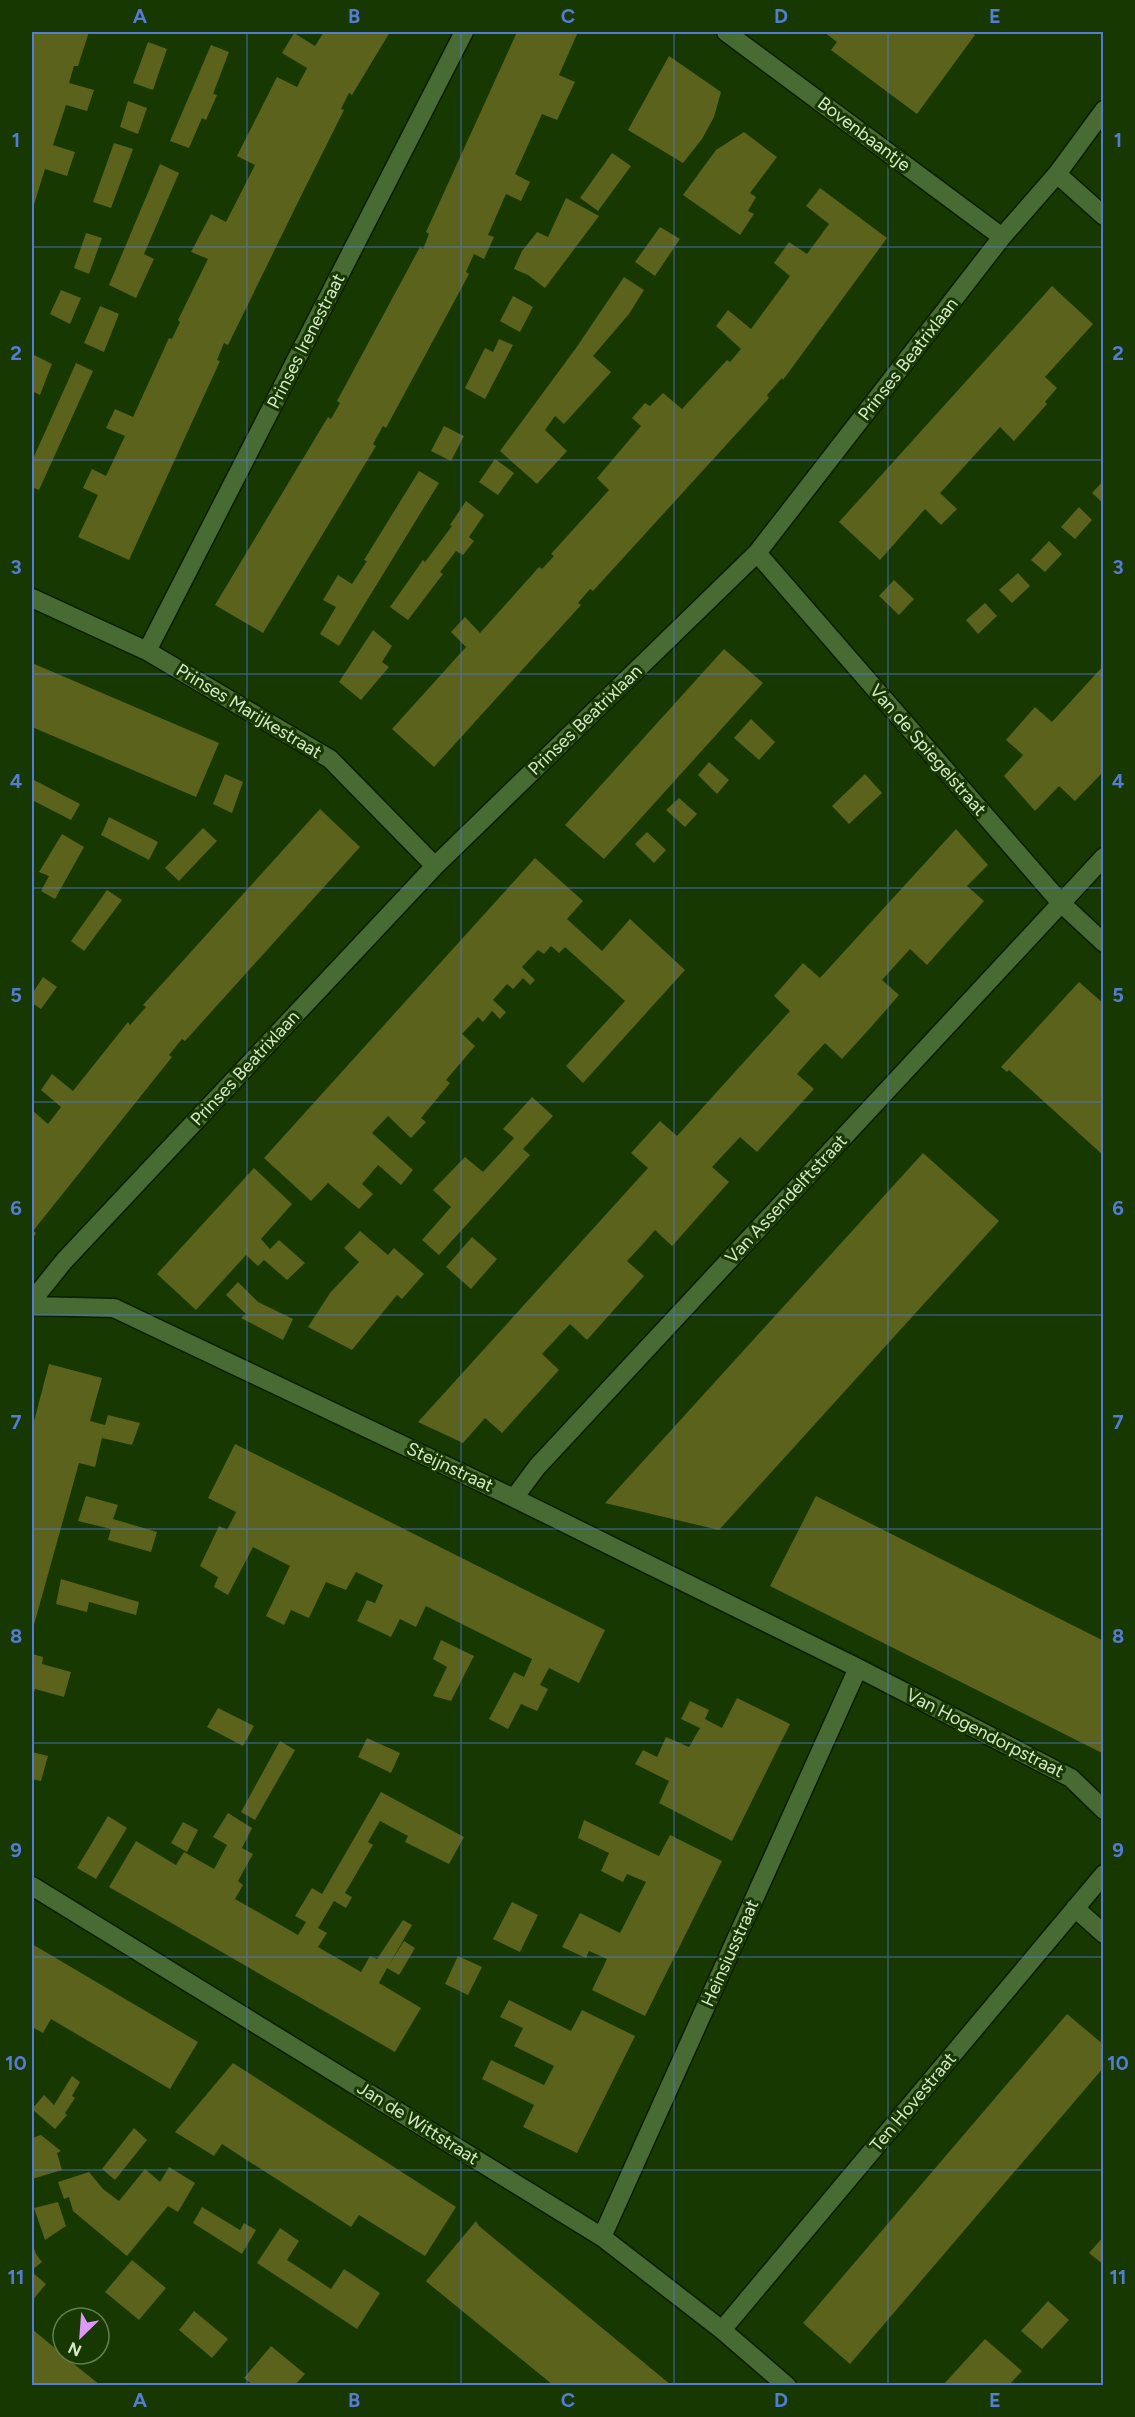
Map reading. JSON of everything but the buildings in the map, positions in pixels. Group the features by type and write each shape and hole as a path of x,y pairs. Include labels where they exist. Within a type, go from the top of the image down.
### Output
{"street":[{"name":"Prinses Irenestraat","path":"147,651 464,32"},
{"name":"Bovenbaantje","path":"726,32 1002,237"},
{"name":"Prinses Beatrixlaan","path":"32,1304 64,1261 435,866 757,553 1002,237 1057,174 1104,110"},
{"path":"1057,174 1104,216"},
{"name":"Van de Spiegelstraat","path":"757,553 1061,903 1104,943"},
{"name":"Prinses Marijkestraat","path":"32,598 147,651 330,759 435,866"},
{"name":"Van Assendelftstraat","path":"514,1497 537,1467 1104,857"},
{"name":"Steijnstraat","path":"32,1304 114,1308 514,1497 858,1668"},
{"name":"Van Hogendorpstraat","path":"858,1668 1071,1778 1104,1810"},
{"name":"Heinsiusstraat","path":"602,2237 858,1668"},
{"name":"Ten Hovestraat","path":"722,2330 1104,1874"},
{"name":"Jan de Wittstraat","path":"32,1886 602,2237 722,2330 787,2385"},
{"path":"1075,1908 1104,1934"}]}
